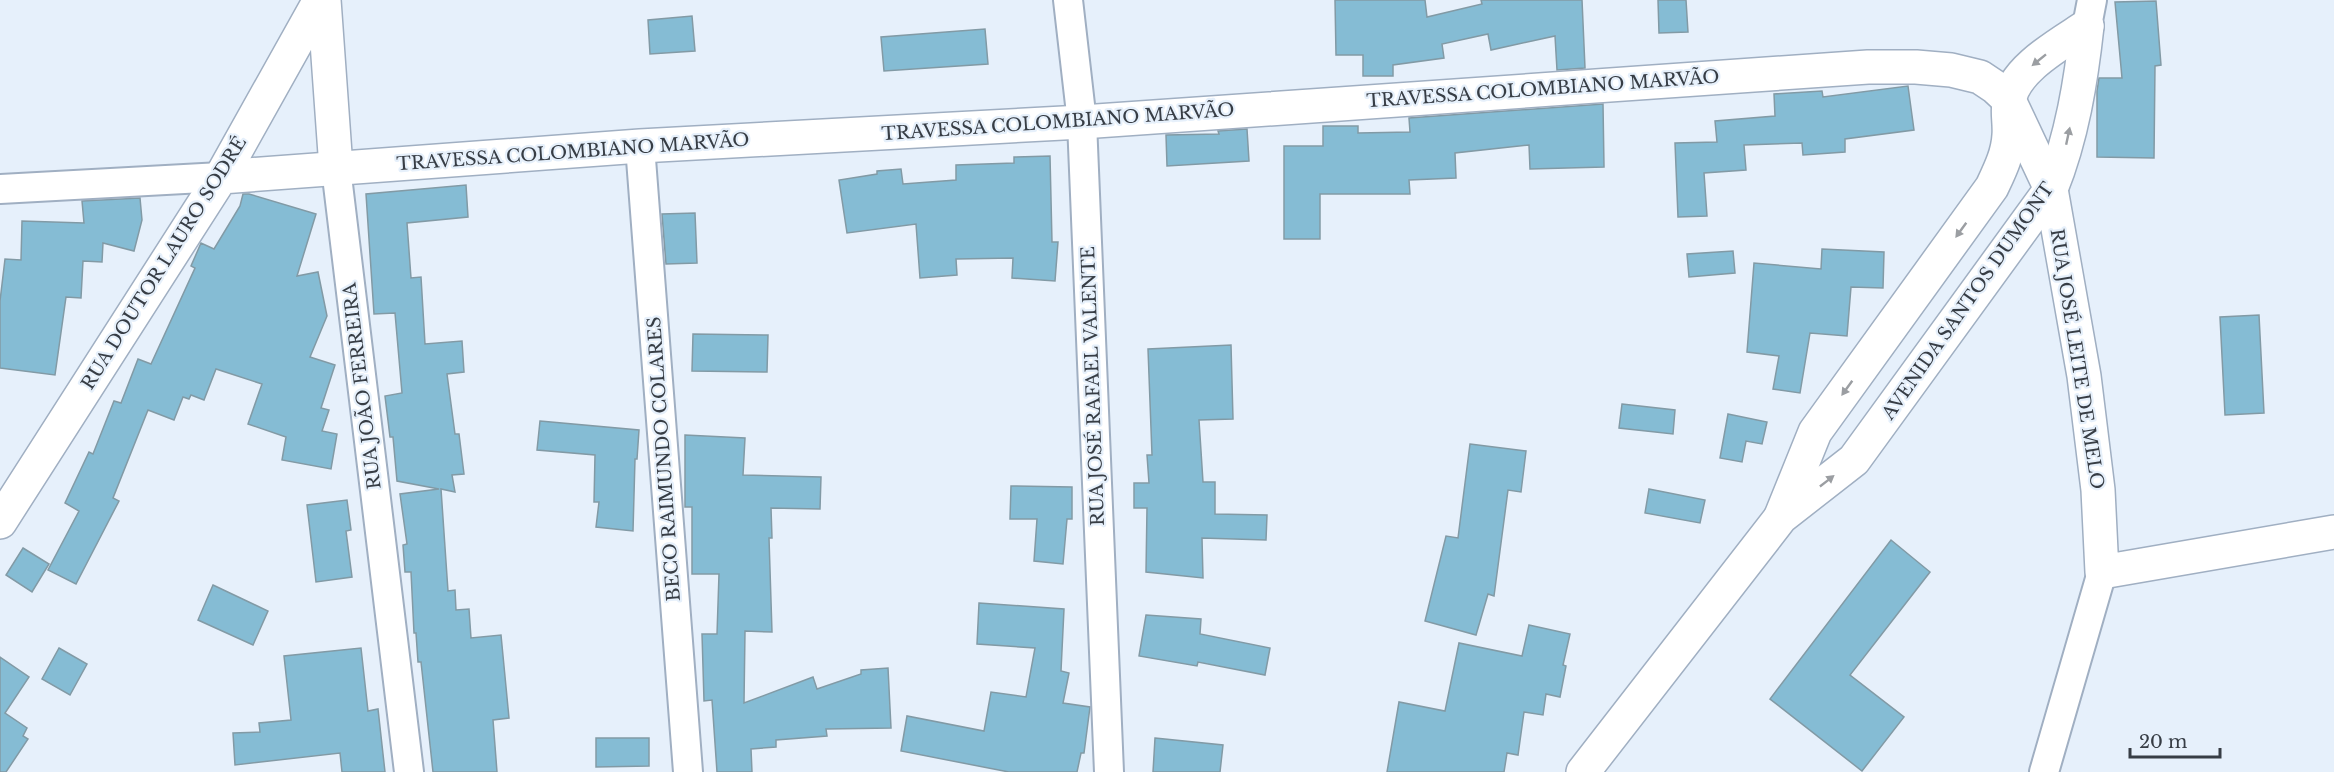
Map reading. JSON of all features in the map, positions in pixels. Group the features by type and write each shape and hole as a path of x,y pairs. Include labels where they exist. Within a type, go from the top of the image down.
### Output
{"main road":[{"name":"RUA JOÃO FERREIRA","path":"322,0 336,168"},
{"name":"RUA DOUTOR LAURO SODRÉ","path":"0,522 221,177 322,0"},
{"name":"AVENIDA SANTOS DUMONT","path":"1781,517 1815,432 1992,187 2005,159 2009,135 2009,100 2017,82 2032,65 2090,13"},
{"name":"AVENIDA SANTOS DUMONT","path":"1583,772 1781,517 1854,460 2051,189 2065,153 2081,74 2090,13"},
{"name":"TRAVESSA COLOMBIANO MARVÃO","path":"221,177 640,146 1082,122 1868,67 1951,70 1980,77 2009,100 2051,189"},
{"name":"RUA JOSÉ LEITE DE MELO","path":"2051,189 2084,376 2098,490 2102,572"},
{"path":"2102,572 2334,532"}],"street":[{"name":"RUA JOSÉ RAFAEL VALENTE","path":"1068,0 1082,122 1109,772"},
{"name":"BECO RAIMUNDO COLARES","path":"640,146 688,772"},
{"name":"RUA JOÃO FERREIRA","path":"336,168 409,772"},
{"name":"TRAVESSA COLOMBIANO MARVÃO","path":"0,189 221,177"},
{"name":"RUA JOSÉ LEITE DE MELO","path":"2044,772 2102,572"}],"building":[{"path":"1335,0 1425,0 1427,17 1482,4 1481,0 1582,0 1585,68 1557,70 1555,36 1491,50 1488,34 1442,44 1444,58 1393,65 1393,76 1363,76 1363,55 1336,55"},
{"path":"1658,0 1686,0 1688,32 1659,33"},
{"path":"2156,1 2161,65 2155,66 2154,158 2097,157 2099,78 2122,78 2115,2"},
{"path":"692,16 695,51 650,54 648,20"},
{"path":"985,29 988,64 884,71 881,37"},
{"path":"1908,86 1914,130 1845,139 1845,152 1803,155 1802,143 1744,145 1746,170 1704,173 1707,216 1678,217 1675,143 1717,142 1715,121 1775,116 1774,94 1822,91 1823,97"},
{"path":"1603,104 1604,167 1530,169 1529,145 1455,153 1456,178 1409,180 1410,194 1320,194 1320,239 1284,239 1284,146 1323,146 1323,126 1358,126 1358,133 1410,132 1409,118"},
{"path":"1247,129 1249,161 1167,166 1166,135 1219,134 1218,131"},
{"path":"1050,156 1052,242 1058,242 1055,281 1012,278 1013,258 956,259 957,275 920,278 916,224 847,233 839,180 877,174 877,171 901,169 903,184 956,180 956,165 1014,163 1014,157"},
{"path":"466,185 468,217 407,223 411,278 421,277 425,344 462,341 464,372 447,374 455,434 459,434 464,474 452,475 455,492 441,489 448,591 455,590 456,610 469,609 471,638 501,635 509,718 493,720 497,772 433,772 421,662 418,662 416,633 414,633 411,572 405,572 403,545 407,544 400,494 439,489 397,481 393,437 390,437 385,396 402,393 395,313 374,314 366,194"},
{"path":"243,194 316,214 297,276 318,272 327,316 310,357 335,365 321,408 329,410 322,431 337,434 331,469 282,460 286,437 248,424 262,384 216,369 204,400 191,395 189,399 183,397 174,420 148,410 113,498 119,501 76,584 48,570 79,511 65,503 89,452 93,454 114,401 121,403 138,359 151,364 195,268 191,266 201,243 214,249 240,206"},
{"path":"140,198 142,220 134,251 103,243 102,262 83,261 81,298 66,297 55,375 0,368 0,301 5,259 21,260 22,221 84,223 82,201"},
{"path":"695,213 697,263 666,264 662,214"},
{"path":"1822,249 1884,252 1883,288 1851,287 1847,336 1810,333 1800,393 1773,389 1779,356 1747,352 1754,263 1821,269"},
{"path":"1733,251 1735,273 1689,277 1687,254"},
{"path":"2259,315 2264,413 2225,415 2220,317"},
{"path":"693,334 768,335 767,372 692,371"},
{"path":"1231,345 1233,419 1199,420 1203,482 1215,482 1215,514 1267,515 1266,540 1202,538 1203,578 1146,572 1147,508 1134,508 1134,483 1149,483 1147,455 1152,455 1148,349"},
{"path":"1622,404 1675,410 1673,434 1619,428"},
{"path":"1728,414 1767,422 1762,444 1746,441 1742,462 1720,458"},
{"path":"540,421 639,430 637,459 635,459 633,531 596,527 599,502 594,502 595,455 537,450"},
{"path":"685,435 745,438 743,475 821,477 820,509 771,508 772,538 769,538 772,632 745,631 744,703 813,677 817,689 861,674 861,670 888,668 891,728 826,729 827,736 776,740 776,747 751,749 752,772 717,772 712,700 704,701 702,634 717,634 719,574 692,574 692,507 685,507"},
{"path":"1470,444 1526,451 1521,492 1508,490 1494,596 1488,594 1476,635 1425,621 1446,536 1458,538"},
{"path":"1011,486 1072,487 1072,519 1067,519 1063,564 1034,561 1037,519 1010,519"},
{"path":"1649,489 1705,500 1700,523 1645,513"},
{"path":"347,500 351,530 346,531 352,577 316,582 307,505"},
{"path":"1891,540 1930,572 1850,675 1904,717 1862,771 1770,699"},
{"path":"23,548 49,564 32,592 6,575"},
{"path":"213,585 268,611 253,645 198,620"},
{"path":"979,603 1064,609 1061,671 1069,673 1063,703 1090,707 1084,753 1081,753 1077,772 1009,772 901,751 907,716 984,731 991,692 1026,697 1035,648 977,644"},
{"path":"1146,615 1201,619 1200,634 1270,648 1265,675 1198,662 1197,666 1139,656"},
{"path":"1529,625 1570,634 1563,665 1566,666 1560,697 1546,694 1543,715 1524,712 1518,755 1507,753 1504,772 1387,772 1399,702 1445,711 1459,643 1522,656"},
{"path":"59,648 87,664 70,695 42,679"},
{"path":"361,648 368,711 378,709 385,772 342,772 340,753 235,765 233,733 260,732 259,723 291,720 284,656"},
{"path":"0,657 29,677 5,713 27,728 23,736 28,739 6,772 0,772"},
{"path":"596,738 649,738 649,766 596,767"},
{"path":"1155,738 1223,745 1220,772 1153,772"}]}
